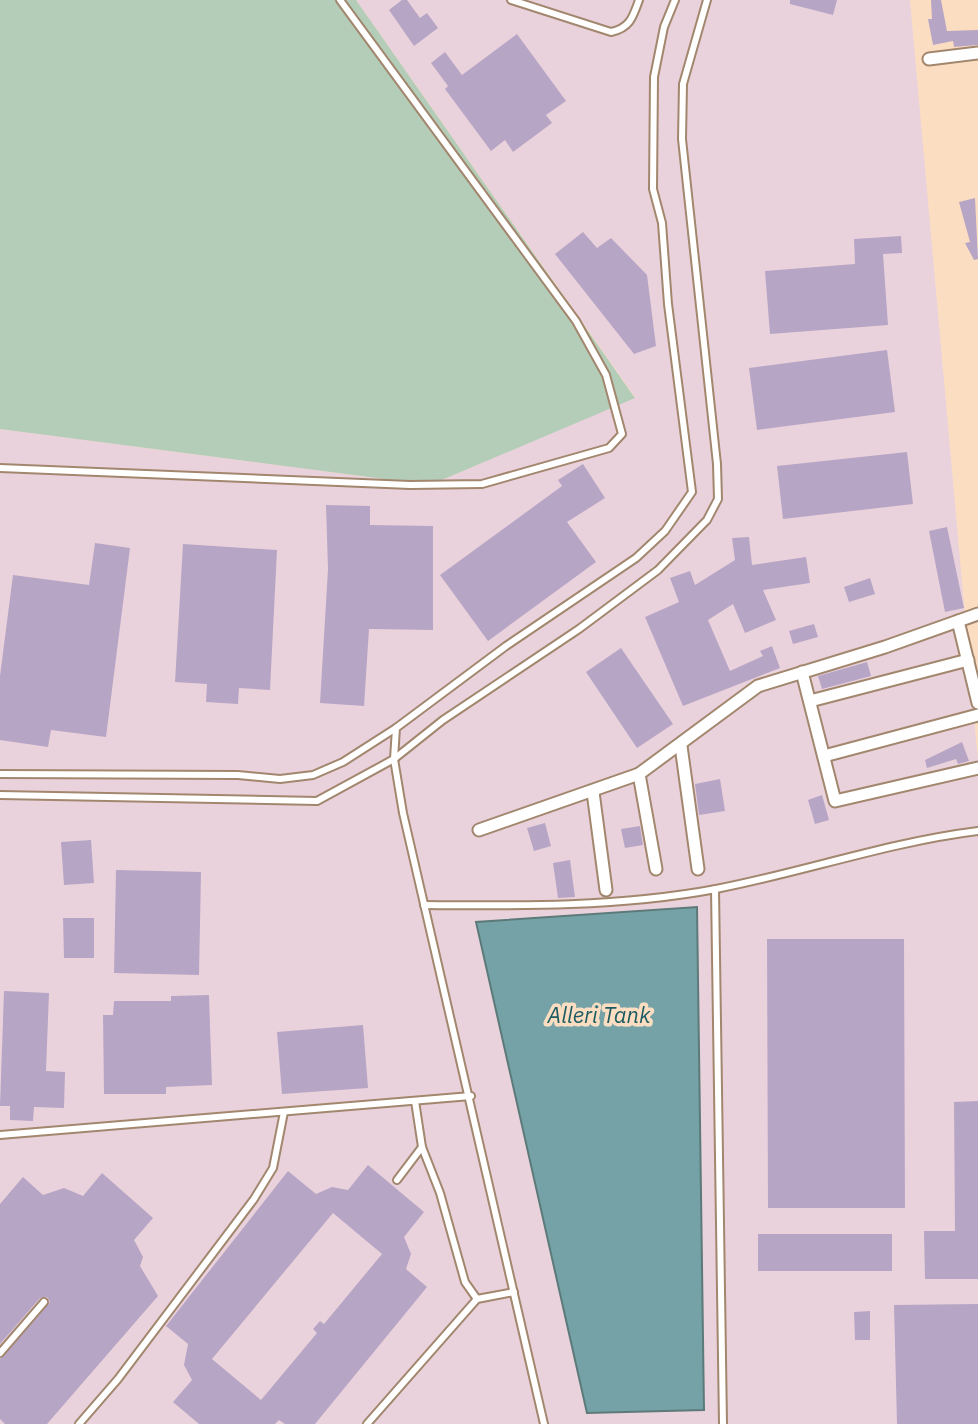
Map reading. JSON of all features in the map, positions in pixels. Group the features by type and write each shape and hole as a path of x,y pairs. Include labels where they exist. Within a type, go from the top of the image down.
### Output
{"street":[{"path":"929,59 978,53"},
{"path":"479,830 639,774 681,746 758,686 978,614"},
{"path":"958,621 978,703"},
{"path":"810,701 968,660"},
{"path":"802,672 835,801 978,768"},
{"path":"824,756 978,715"},
{"path":"681,746 698,869"},
{"path":"639,774 656,869"},
{"path":"593,792 606,890"}],"lane":[{"path":"0,468 410,485 482,484 609,448 622,434 606,375 576,321 340,0"},
{"path":"511,0 611,32 623,30 631,21 639,0"},
{"path":"0,774 313,775 343,762 396,728 506,646 636,558 665,531 692,492 668,304 662,223 653,189 654,77 664,27 675,0"},
{"path":"0,795 317,801 394,759 443,720 505,680 658,570 707,520 718,499 682,139 683,84 707,0"},
{"path":"396,728 394,759 424,905 471,1096 544,1424"},
{"path":"424,905 577,905 715,889 923,838 978,831"},
{"path":"715,889 723,1424"},
{"path":"0,1135 471,1096"},
{"path":"415,1101 422,1147 440,1193 465,1282 477,1299"},
{"path":"79,1424 118,1379 254,1199 273,1168 284,1112"},
{"path":"397,1180 422,1147"},
{"path":"367,1424 477,1299 514,1292"},
{"path":"0,1353 44,1302"}],"shaded area":[{"path":"356,0 910,0 978,761 978,1424 0,1424 0,429 430,485 635,397"}],"green space":[{"path":"0,0 356,0 635,398 430,485 0,429"}],"water":[{"name":"Alleri Tank","path":"697,907 704,1410 587,1413 476,922"}],"building":[{"path":"402,0 407,0 420,18 427,13 438,28 414,46 389,10"},
{"path":"790,0 837,0 833,15 790,4"},
{"path":"931,0 941,0 947,31 978,30 978,45 954,47 953,41 933,45 928,19 932,19"},
{"path":"517,34 566,101 546,115 552,123 513,152 505,140 491,151 445,89 448,86 431,63 445,52 462,75"},
{"path":"975,198 978,259 974,260 965,243 970,242 959,202"},
{"path":"583,232 597,248 611,238 647,275 656,346 634,354 555,254"},
{"path":"901,236 902,253 883,254 888,325 770,334 765,271 855,264 854,239"},
{"path":"887,350 895,412 757,430 749,368"},
{"path":"907,452 913,504 783,519 777,466"},
{"path":"583,464 605,498 567,522 596,562 488,641 440,575 562,486 558,480"},
{"path":"326,505 370,506 370,525 433,526 433,630 369,629 364,706 320,703 328,569"},
{"path":"947,527 964,608 945,612 929,531"},
{"path":"749,537 752,565 806,557 810,583 763,590 776,620 745,633 733,604 708,620 730,671 763,656 760,651 772,646 780,668 683,706 645,617 679,602 670,578 690,571 695,585 735,560 732,538"},
{"path":"95,543 130,548 106,737 51,730 48,747 0,740 0,676 13,575 89,585"},
{"path":"183,544 277,550 270,690 239,688 238,704 206,702 207,684 175,682"},
{"path":"870,578 875,594 849,602 844,587"},
{"path":"814,624 818,637 793,644 789,631"},
{"path":"621,648 673,724 637,748 586,672"},
{"path":"867,662 871,676 822,689 818,676"},
{"path":"962,742 969,761 958,764 956,759 927,768 925,760"},
{"path":"720,779 725,811 699,815 695,784"},
{"path":"822,795 829,820 815,824 808,800"},
{"path":"545,823 551,846 534,851 527,828"},
{"path":"640,826 643,845 625,848 621,829"},
{"path":"91,840 94,883 64,885 61,842"},
{"path":"570,860 575,897 558,898 553,863"},
{"path":"116,870 201,872 199,975 114,973"},
{"path":"63,918 94,918 94,958 64,958"},
{"path":"767,939 904,939 905,1208 768,1208"},
{"path":"4,991 49,993 46,1071 65,1072 64,1108 34,1107 33,1121 10,1120 10,1106 0,1106"},
{"path":"209,995 212,1085 166,1087 166,1094 104,1094 103,1015 113,1015 114,1001 171,1001 171,996"},
{"path":"363,1025 368,1088 282,1094 277,1032"},
{"path":"978,1101 978,1279 925,1279 924,1231 955,1231 954,1102"},
{"path":"368,1165 424,1212 404,1237 411,1254 406,1269 427,1287 315,1424 285,1424 279,1420 275,1424 199,1424 173,1402 192,1380 184,1365 188,1344 166,1326 288,1171 316,1194 332,1187 348,1190","holes":["333,1213 382,1254 324,1324 320,1321 313,1329 317,1333 261,1400 212,1359"]},
{"path":"102,1173 153,1218 134,1240 143,1257 140,1266 158,1296 47,1424 5,1424 0,1419 0,1359 50,1302 47,1297 40,1298 0,1344 0,1204 23,1177 43,1195 64,1188 83,1196"},
{"path":"758,1234 892,1234 892,1271 758,1271"},
{"path":"978,1304 978,1424 897,1424 894,1305"},
{"path":"870,1311 870,1340 855,1340 854,1312"}]}
